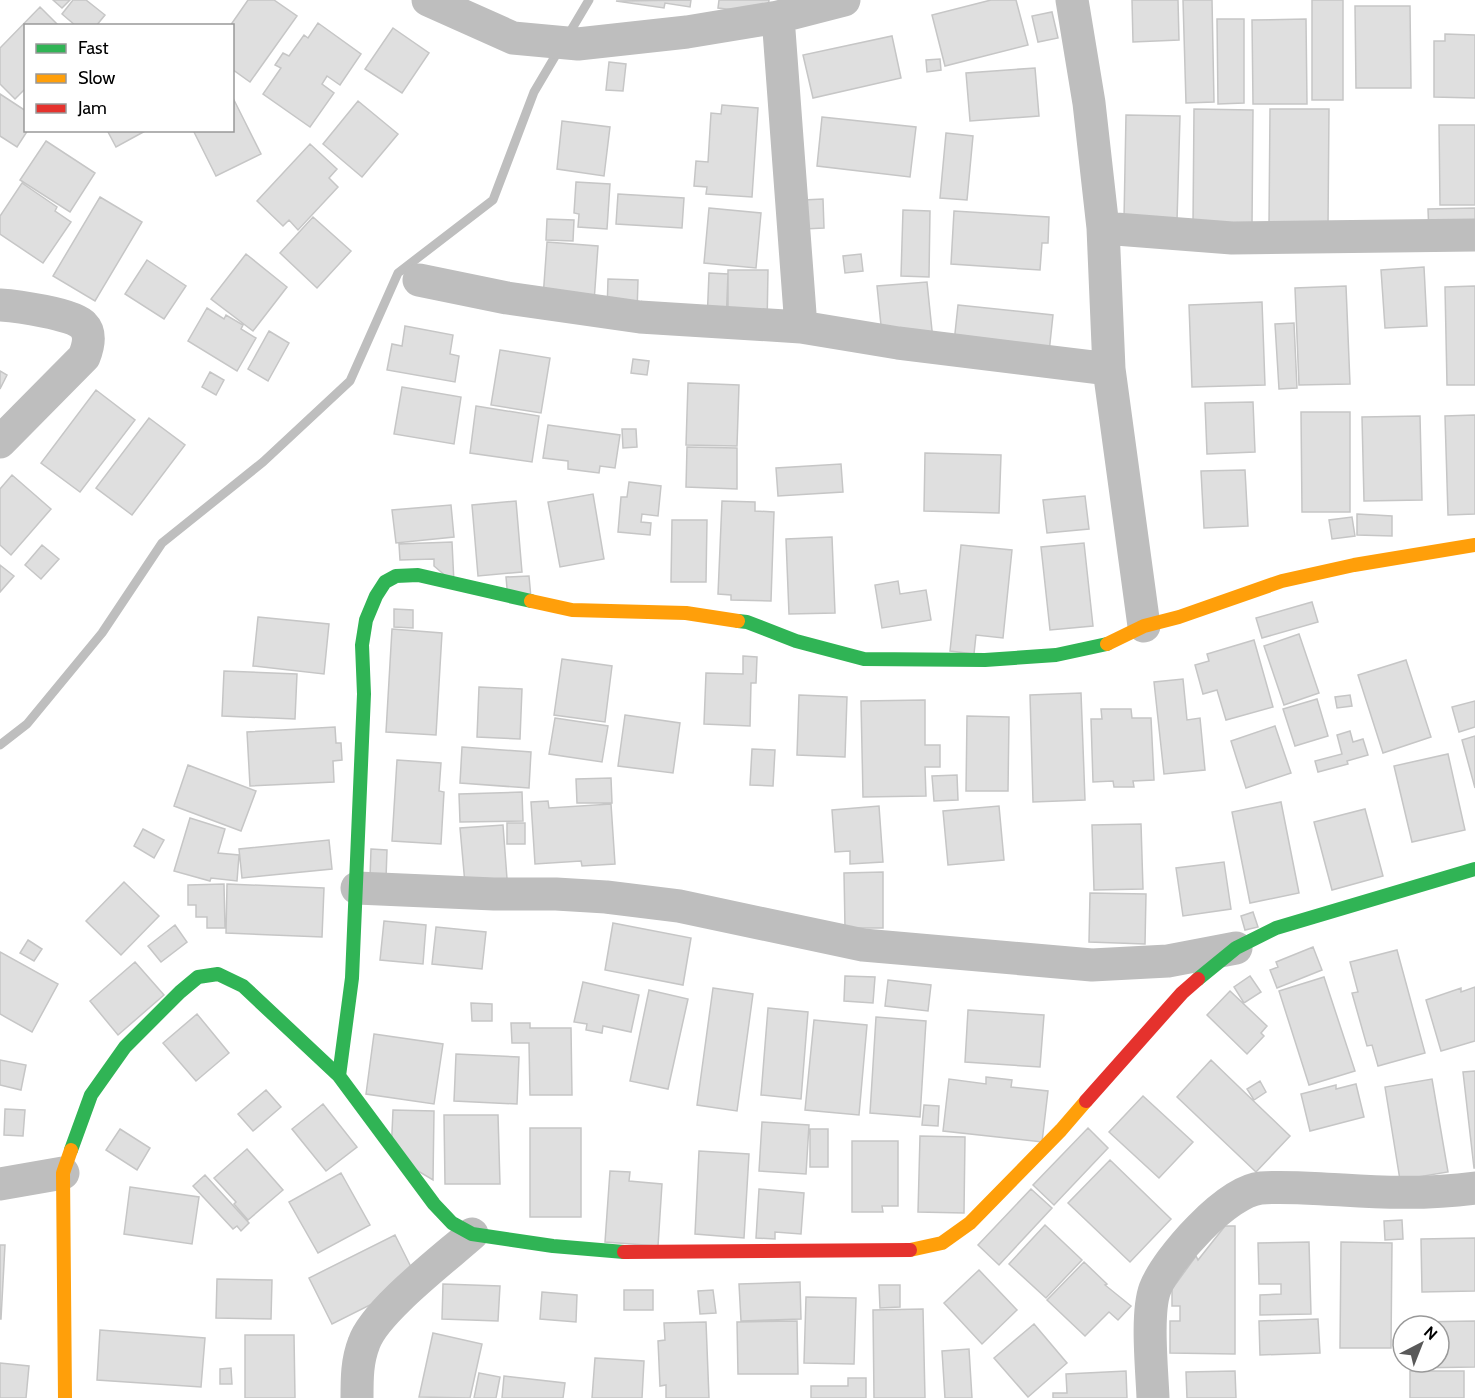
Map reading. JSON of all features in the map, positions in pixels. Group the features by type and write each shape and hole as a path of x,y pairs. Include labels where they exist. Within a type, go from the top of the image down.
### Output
{"street":[{"path":"428,0 513,38 578,44 687,32 778,17 844,0"},
{"path":"1072,0 1089,103 1103,228 1109,369 1144,626"},
{"path":"778,17 801,327"},
{"path":"1103,228 1232,238 1475,235"},
{"path":"419,280 507,298 640,317 801,327 898,343 1109,369"},
{"path":"0,305 70,317 83,324 88,335 88,346 84,357 0,442"},
{"path":"339,1076 352,978 357,888 364,694 362,645 366,620 376,596 385,582 396,576 418,575 572,610 686,614 747,622 796,641 864,659 985,660 1056,655 1111,643 1144,626 1179,617 1282,581 1354,565 1475,545"},
{"path":"64,1398 63,1173 91,1095 125,1047 198,977 218,974 243,986 339,1076 434,1204 452,1223 472,1234 553,1246 642,1253 914,1250 942,1243 970,1223 1061,1130 1182,993 1236,948 1276,928 1475,869"},
{"path":"357,888 606,897 680,906 864,945 1081,965 1168,961 1236,948"},
{"path":"0,1184 63,1173"},
{"path":"1153,1398 1151,1310 1155,1289 1173,1259 1198,1230 1216,1212 1237,1197 1258,1188 1385,1192 1475,1188"},
{"path":"357,1398 357,1366 364,1340 376,1321 403,1294 472,1234"}],"building":[{"path":"53,0 70,0 62,8"},
{"path":"73,0 86,0 105,15 98,24 74,24 62,14"},
{"path":"248,0 274,0 297,16 250,82 234,70 234,24 231,24"},
{"path":"691,0 690,7 665,3 664,8 616,1"},
{"path":"719,0 769,0 767,14 718,8"},
{"path":"991,0 1016,0 1028,45 945,66 932,15"},
{"path":"1132,0 1178,0 1179,40 1133,42"},
{"path":"1183,0 1212,0 1214,102 1186,103"},
{"path":"1312,0 1343,0 1343,100 1312,100"},
{"path":"1355,6 1410,6 1411,88 1356,88"},
{"path":"40,7 57,24 24,24 24,90 15,99 0,84 0,48"},
{"path":"1052,12 1058,38 1038,42 1032,16"},
{"path":"1217,19 1244,19 1244,103 1218,104"},
{"path":"1306,19 1307,104 1253,104 1252,20"},
{"path":"318,23 361,54 340,85 327,76 322,84 334,93 310,127 263,94 281,68 275,65 283,53 289,56 304,35 308,38"},
{"path":"393,28 429,53 402,93 365,69"},
{"path":"1445,34 1475,35 1475,98 1434,97 1434,41 1445,41"},
{"path":"892,36 901,78 813,98 803,55"},
{"path":"940,59 941,70 927,72 926,60"},
{"path":"609,62 626,64 623,91 606,90"},
{"path":"1035,68 1039,116 970,121 966,73"},
{"path":"0,94 24,110 24,132 27,132 17,147 0,136"},
{"path":"234,100 261,154 216,176 194,132 234,132"},
{"path":"358,101 398,134 362,177 323,144"},
{"path":"722,105 758,108 752,197 706,194 707,187 694,186 696,161 708,162 711,113 721,114"},
{"path":"1194,109 1253,110 1252,226 1193,225"},
{"path":"1270,109 1329,109 1328,226 1269,225"},
{"path":"1126,115 1180,116 1177,221 1124,219"},
{"path":"822,117 916,127 910,177 817,166"},
{"path":"562,121 610,127 604,176 557,169"},
{"path":"1439,125 1475,125 1475,205 1440,205"},
{"path":"108,132 143,132 116,147"},
{"path":"946,133 973,136 967,200 940,198"},
{"path":"46,141 95,173 70,212 20,180"},
{"path":"310,144 337,169 329,178 338,187 298,230 289,220 283,226 257,201"},
{"path":"576,182 610,184 607,229 578,227 579,214 574,213"},
{"path":"22,183 57,207 55,211 71,222 43,263 0,234 0,216"},
{"path":"618,194 684,198 682,228 616,224"},
{"path":"100,197 142,222 95,301 53,276"},
{"path":"823,199 824,228 804,229 803,200"},
{"path":"709,208 761,213 756,268 704,263"},
{"path":"1475,208 1475,233 1429,235 1428,209"},
{"path":"903,210 930,211 929,277 901,276"},
{"path":"954,211 1049,217 1048,243 1042,243 1040,270 951,264"},
{"path":"313,217 351,251 317,288 280,253"},
{"path":"547,219 574,220 573,241 546,240"},
{"path":"547,242 598,246 594,302 543,298"},
{"path":"246,254 287,287 253,331 211,299"},
{"path":"861,254 863,271 845,273 843,256"},
{"path":"147,260 186,286 164,319 125,294"},
{"path":"1424,267 1427,326 1385,328 1381,270"},
{"path":"728,270 768,270 767,328 728,328"},
{"path":"709,273 728,274 726,323 707,322"},
{"path":"608,279 638,280 637,313 607,312"},
{"path":"927,282 933,340 883,345 877,286"},
{"path":"1346,286 1350,384 1299,385 1295,288"},
{"path":"1475,286 1475,385 1447,385 1445,287"},
{"path":"1262,302 1265,385 1192,387 1189,305"},
{"path":"958,305 1053,315 1048,362 953,352"},
{"path":"207,308 224,319 226,315 243,325 241,329 256,338 237,371 188,341"},
{"path":"1294,323 1297,388 1279,389 1275,324"},
{"path":"405,326 453,335 450,354 459,356 455,382 387,370 392,344 402,346"},
{"path":"269,331 289,343 268,381 248,369"},
{"path":"500,350 550,358 541,413 491,405"},
{"path":"633,359 649,361 647,375 631,373"},
{"path":"0,371 7,375 0,389"},
{"path":"210,372 224,380 216,395 202,387"},
{"path":"688,383 739,385 737,446 686,445"},
{"path":"402,387 461,397 454,444 394,434"},
{"path":"96,390 135,420 80,492 41,463"},
{"path":"1253,402 1255,452 1207,454 1205,403"},
{"path":"476,406 539,416 532,462 470,453"},
{"path":"1301,412 1350,412 1350,512 1302,512"},
{"path":"1475,415 1475,514 1448,515 1445,416"},
{"path":"1420,416 1422,500 1364,501 1362,417"},
{"path":"149,418 185,445 132,515 96,488"},
{"path":"548,425 620,435 615,468 600,466 599,473 568,469 568,461 543,458"},
{"path":"622,429 636,429 637,447 623,448"},
{"path":"687,447 737,448 737,489 686,487"},
{"path":"925,453 1001,455 999,513 924,511"},
{"path":"841,464 843,492 778,496 776,468"},
{"path":"1245,470 1248,526 1204,528 1201,471"},
{"path":"12,475 51,509 11,555 0,545 0,489"},
{"path":"629,482 661,486 658,516 642,514 641,522 651,523 650,535 618,532 621,497 627,497"},
{"path":"593,494 604,559 560,567 548,502"},
{"path":"1085,496 1089,529 1047,533 1043,500"},
{"path":"516,501 522,572 478,576 472,505"},
{"path":"722,501 755,502 755,511 774,512 771,601 731,600 731,595 718,594"},
{"path":"451,505 454,537 396,543 392,510"},
{"path":"1357,514 1392,516 1392,536 1357,535"},
{"path":"1352,517 1355,536 1332,539 1329,520"},
{"path":"672,520 707,520 706,582 671,582"},
{"path":"832,537 835,613 789,614 786,539"},
{"path":"452,542 454,583 434,566 434,559 400,560 399,544"},
{"path":"1084,543 1093,626 1050,630 1041,547"},
{"path":"42,545 59,559 41,579 25,565"},
{"path":"961,545 1012,550 1003,638 976,635 974,654 950,651"},
{"path":"0,565 14,576 0,592"},
{"path":"529,576 531,598 508,599 506,577"},
{"path":"898,581 900,594 926,590 931,620 882,628 875,585"},
{"path":"1312,602 1318,622 1262,638 1256,618"},
{"path":"394,609 413,610 413,628 394,627"},
{"path":"258,617 329,624 324,674 253,666"},
{"path":"392,629 442,633 436,735 386,732"},
{"path":"1299,634 1319,693 1284,705 1264,646"},
{"path":"1254,640 1273,707 1226,720 1217,690 1203,694 1195,665 1209,661 1207,654"},
{"path":"743,656 757,657 756,683 751,683 750,726 704,724 706,673 743,674"},
{"path":"562,659 612,666 605,722 554,715"},
{"path":"1406,660 1431,737 1383,753 1358,675"},
{"path":"224,671 297,674 295,719 222,716"},
{"path":"1183,679 1187,720 1200,718 1205,770 1164,774 1154,682"},
{"path":"479,687 522,689 520,739 477,737"},
{"path":"1081,693 1085,800 1033,802 1030,695"},
{"path":"799,695 847,697 845,757 797,755"},
{"path":"1350,695 1352,706 1337,708 1335,697"},
{"path":"1317,699 1328,736 1295,746 1283,709"},
{"path":"925,700 925,745 940,745 940,767 925,767 926,796 863,797 861,701"},
{"path":"1475,701 1475,727 1459,732 1452,707"},
{"path":"1101,709 1131,709 1132,718 1151,718 1154,780 1133,781 1134,787 1114,787 1113,781 1093,782 1091,719 1102,719"},
{"path":"625,715 680,723 673,773 618,766"},
{"path":"967,716 1009,717 1008,791 966,791"},
{"path":"555,718 608,726 602,762 549,754"},
{"path":"1275,726 1291,773 1246,788 1231,741"},
{"path":"335,727 336,743 341,743 342,760 333,761 334,782 250,786 247,732"},
{"path":"1350,731 1353,742 1363,739 1368,755 1347,761 1348,764 1318,772 1315,761 1342,754 1337,735"},
{"path":"1475,736 1475,788 1462,740"},
{"path":"462,747 531,752 529,788 460,783"},
{"path":"752,749 775,750 773,786 750,785"},
{"path":"1448,754 1465,830 1412,842 1394,766"},
{"path":"397,760 441,763 439,791 444,792 441,844 392,841"},
{"path":"188,765 256,791 241,831 174,806"},
{"path":"957,775 958,800 934,801 932,776"},
{"path":"611,778 612,803 577,803 576,779"},
{"path":"522,792 523,821 460,822 459,794"},
{"path":"548,801 549,808 611,804 615,864 582,866 581,861 535,864 531,802"},
{"path":"1281,802 1299,893 1250,903 1232,812"},
{"path":"879,806 883,862 850,864 850,851 835,852 832,810"},
{"path":"999,806 1004,860 948,865 943,811"},
{"path":"1365,809 1383,876 1332,890 1314,822"},
{"path":"190,818 225,829 218,853 239,855 237,881 211,878 210,881 174,871"},
{"path":"507,823 525,823 525,844 507,844"},
{"path":"1141,824 1143,889 1094,890 1092,825"},
{"path":"503,825 508,892 466,895 460,828"},
{"path":"143,829 164,840 154,858 134,846"},
{"path":"329,840 332,869 242,878 239,849"},
{"path":"371,849 387,850 386,879 370,878"},
{"path":"1224,862 1231,909 1183,916 1176,868"},
{"path":"883,872 883,928 845,928 844,873"},
{"path":"124,882 159,916 121,955 86,921"},
{"path":"224,884 225,928 207,928 207,917 196,917 196,905 188,905 188,885"},
{"path":"227,884 324,888 322,937 226,933"},
{"path":"1090,893 1146,894 1145,944 1089,942"},
{"path":"1253,912 1258,927 1245,930 1241,916"},
{"path":"384,921 426,925 423,964 380,960"},
{"path":"613,923 691,938 683,985 605,970"},
{"path":"175,925 187,942 161,962 148,946"},
{"path":"436,927 486,932 482,969 432,964"},
{"path":"28,940 42,949 34,961 20,953"},
{"path":"1313,947 1322,970 1277,988 1270,970 1278,967 1276,962"},
{"path":"1397,950 1425,1053 1378,1066 1372,1045 1367,1046 1352,993 1358,992 1350,962"},
{"path":"0,952 58,984 32,1032 0,1014"},
{"path":"135,962 164,995 118,1035 90,1001"},
{"path":"845,976 875,977 873,1003 844,1001"},
{"path":"1250,976 1261,992 1244,1003 1234,987"},
{"path":"1324,977 1355,1071 1309,1085 1279,991"},
{"path":"888,980 931,985 928,1011 885,1006"},
{"path":"583,982 639,995 631,1032 603,1026 602,1033 586,1030 587,1024 574,1022"},
{"path":"1475,987 1475,1041 1441,1051 1426,1000 1461,988 1461,992"},
{"path":"713,988 753,994 737,1111 697,1105"},
{"path":"649,990 688,999 668,1089 630,1081"},
{"path":"1230,991 1267,1026 1261,1033 1264,1036 1247,1054 1207,1015"},
{"path":"471,1003 492,1004 492,1021 472,1021"},
{"path":"768,1008 808,1012 801,1099 761,1095"},
{"path":"968,1010 1044,1015 1040,1067 965,1062"},
{"path":"197,1014 229,1053 196,1081 163,1043"},
{"path":"876,1017 926,1021 920,1117 870,1113"},
{"path":"814,1020 867,1025 859,1115 805,1110"},
{"path":"511,1023 530,1023 530,1028 571,1028 572,1095 530,1095 529,1043 512,1043"},
{"path":"374,1034 443,1044 434,1104 366,1094"},
{"path":"456,1054 519,1057 517,1104 454,1101"},
{"path":"0,1060 26,1065 21,1090 0,1085"},
{"path":"1211,1060 1290,1136 1256,1172 1177,1097"},
{"path":"1475,1071 1475,1168 1474,1168 1463,1072"},
{"path":"986,1077 1012,1080 1011,1087 1048,1091 1042,1142 943,1131 949,1079 986,1084"},
{"path":"1432,1079 1448,1172 1400,1180 1385,1087"},
{"path":"1260,1081 1266,1092 1254,1100 1247,1089"},
{"path":"1356,1084 1364,1117 1310,1131 1301,1094 1336,1085 1336,1089"},
{"path":"266,1090 281,1107 253,1131 238,1114"},
{"path":"1143,1096 1193,1142 1159,1178 1109,1132"},
{"path":"323,1104 357,1147 326,1171 292,1129"},
{"path":"924,1105 939,1106 938,1126 922,1125"},
{"path":"5,1109 25,1110 23,1136 4,1135"},
{"path":"393,1110 434,1111 433,1180 391,1155"},
{"path":"444,1115 498,1115 500,1184 445,1184"},
{"path":"762,1122 809,1125 806,1174 759,1171"},
{"path":"530,1128 581,1128 581,1217 530,1217"},
{"path":"1088,1128 1108,1148 1054,1205 1033,1185"},
{"path":"120,1129 150,1148 137,1170 106,1150"},
{"path":"810,1129 828,1129 828,1167 810,1167"},
{"path":"920,1136 965,1137 964,1213 918,1212"},
{"path":"852,1141 898,1141 898,1206 882,1206 883,1212 852,1212"},
{"path":"247,1149 283,1190 248,1220 234,1204 236,1202 214,1178"},
{"path":"699,1151 749,1154 744,1238 695,1234"},
{"path":"1110,1160 1171,1219 1130,1262 1068,1203"},
{"path":"610,1171 630,1172 629,1181 662,1184 658,1246 605,1242"},
{"path":"341,1173 370,1225 318,1253 289,1202"},
{"path":"205,1175 249,1223 241,1231 237,1226 233,1229 193,1186"},
{"path":"130,1187 199,1197 192,1244 124,1234"},
{"path":"759,1189 804,1193 801,1234 775,1232 775,1239 756,1238"},
{"path":"1031,1189 1052,1208 999,1265 978,1245"},
{"path":"1402,1220 1403,1239 1385,1240 1384,1221"},
{"path":"1045,1225 1082,1260 1046,1298 1009,1264"},
{"path":"1225,1226 1235,1226 1235,1354 1170,1353 1170,1321 1180,1321 1180,1306 1172,1306 1172,1289 1196,1256 1198,1260"},
{"path":"395,1235 418,1281 332,1324 309,1278"},
{"path":"1475,1238 1475,1291 1422,1292 1421,1239"},
{"path":"1309,1242 1311,1314 1260,1315 1260,1295 1281,1294 1281,1284 1259,1284 1258,1243"},
{"path":"1341,1242 1392,1243 1391,1348 1340,1348"},
{"path":"0,1245 5,1245 1,1319 0,1319"},
{"path":"1084,1262 1107,1284 1105,1285 1131,1306 1118,1320 1109,1312 1085,1336 1047,1300"},
{"path":"979,1270 1017,1310 982,1344 944,1303"},
{"path":"217,1279 272,1280 271,1319 216,1318"},
{"path":"800,1282 801,1319 741,1321 739,1284"},
{"path":"443,1284 500,1286 498,1321 442,1319"},
{"path":"879,1285 900,1285 900,1307 880,1308"},
{"path":"624,1290 653,1290 653,1310 624,1310"},
{"path":"713,1290 716,1313 700,1314 698,1291"},
{"path":"542,1292 577,1295 576,1322 540,1319"},
{"path":"806,1297 856,1298 854,1364 804,1363"},
{"path":"923,1309 925,1398 874,1398 873,1310"},
{"path":"1318,1319 1320,1353 1260,1355 1259,1321"},
{"path":"797,1321 798,1374 738,1374 737,1322"},
{"path":"1451,1321 1475,1321 1475,1367 1451,1367"},
{"path":"706,1322 709,1398 666,1398 666,1385 660,1386 658,1341 665,1340 664,1323"},
{"path":"1034,1324 1067,1363 1028,1397 994,1358"},
{"path":"100,1330 205,1338 201,1387 97,1380"},
{"path":"433,1333 482,1344 470,1398 419,1397"},
{"path":"245,1335 294,1335 295,1398 245,1398"},
{"path":"969,1349 972,1398 945,1398 942,1351"},
{"path":"595,1358 644,1361 642,1398 592,1398"},
{"path":"0,1363 29,1366 26,1398 0,1398"},
{"path":"231,1368 232,1384 220,1384 220,1369"},
{"path":"1126,1371 1127,1398 1053,1398 1053,1393 1067,1393 1066,1374"},
{"path":"1235,1371 1236,1398 1187,1398 1186,1372"},
{"path":"1451,1371 1464,1371 1464,1398 1410,1398 1410,1374 1451,1374"},
{"path":"479,1373 500,1377 496,1398 474,1398"},
{"path":"504,1376 565,1383 563,1398 502,1398"},
{"path":"848,1378 866,1378 866,1398 811,1398 811,1386 848,1386"}],"waterway":[{"path":"567,37 589,0"},
{"path":"0,745 27,724 102,633 162,543 263,462 350,381 398,273 493,200 534,92 560,48"}],"traffic: fast":[{"path":"339,1076 352,978 364,694 362,645 366,620 385,582 396,576 418,575 531,601"},
{"path":"738,621 747,622 796,641 864,659 985,660 1056,655 1107,644"},
{"path":"1198,979 1236,948 1276,928 1475,869"},
{"path":"71,1150 91,1095 125,1047 198,977 218,974 243,986 339,1076 434,1204 452,1223 472,1234 553,1246 624,1252"}],"traffic: slow":[{"path":"1107,644 1144,626 1179,617 1282,581 1354,565 1475,545"},
{"path":"531,601 572,610 686,613 738,621"},
{"path":"910,1250 942,1243 970,1223 1061,1130 1086,1101"},
{"path":"65,1398 63,1173 71,1150"}],"traffic: jam":[{"path":"1086,1101 1182,993 1198,979"},
{"path":"624,1252 910,1250"}]}
